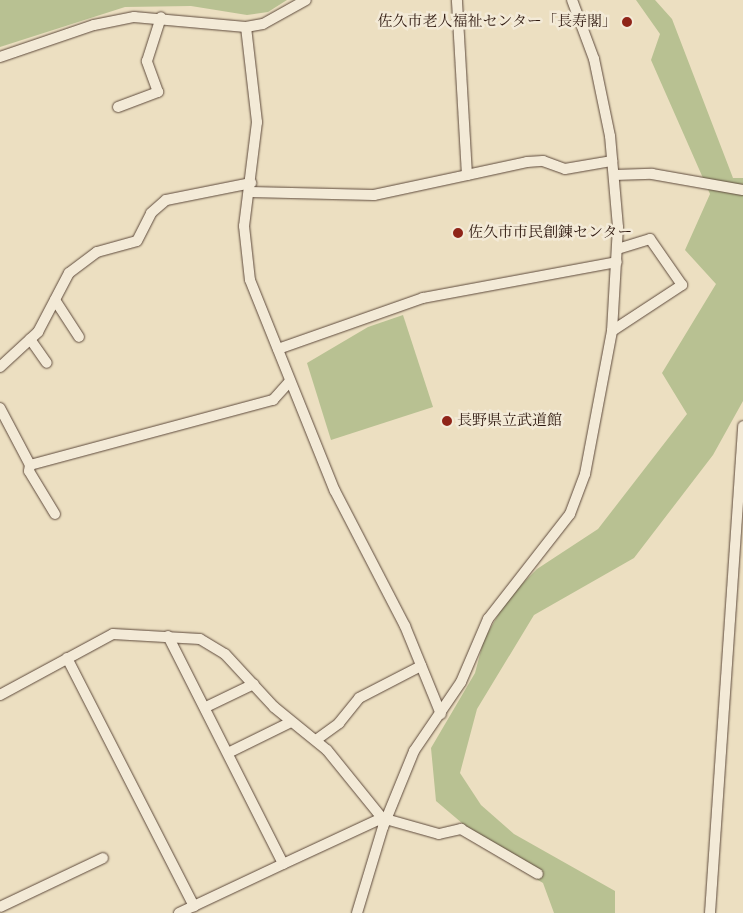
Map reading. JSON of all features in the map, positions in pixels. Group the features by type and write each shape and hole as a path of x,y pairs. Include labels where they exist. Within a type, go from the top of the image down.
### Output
{"street":[{"path":"0,57 94,25 161,17 246,27 273,20 306,0"},
{"path":"457,0 467,175"},
{"path":"357,913 384,819 414,752 461,682 488,619 570,514 586,474 594,415 612,331 618,249 614,175 594,59 572,0"},
{"path":"118,107 158,92 147,61 161,17"},
{"path":"246,27 257,122 251,187 244,226 250,280 358,544 405,626 441,714"},
{"path":"0,368 30,339 64,281 79,265 97,252 137,240 151,213 166,200 251,187 374,195 527,162 543,161 565,169 612,161"},
{"path":"614,175 652,174 743,190"},
{"path":"612,331 682,285 650,239 618,249"},
{"path":"278,350 423,298 617,262"},
{"path":"54,300 79,337"},
{"path":"30,339 47,364"},
{"path":"30,465 273,400 290,381"},
{"path":"0,408 30,465 29,471 55,514"},
{"path":"710,913 743,426"},
{"path":"0,695 112,634 168,636 212,644 291,722 316,740 384,819 439,834 461,828 538,874"},
{"path":"168,636 230,752 283,864"},
{"path":"67,658 194,906"},
{"path":"316,740 339,723 359,698 421,666"},
{"path":"206,707 254,684"},
{"path":"230,752 291,722"},
{"path":"179,913 384,819"},
{"path":"0,907 103,858"}],"green space":[{"path":"0,0 287,0 268,12 247,15 191,6 125,7 0,47"},
{"path":"636,0 655,0 672,19 733,178 743,178 743,401 713,455 634,558 534,615 477,709 460,773 481,805 514,834 615,891 615,913 554,913 543,883 509,863 436,801 431,748 475,673 484,639 508,598 537,569 598,529 687,414 662,373 716,284 685,250 710,194 651,60 660,34"},
{"path":"403,315 433,407 331,440 307,363 368,327"}],"place":[{"name":"佐久市老人福祉センター「長寿閣」","path":"627,22"},
{"name":"佐久市市民創錬センター","path":"458,233"},
{"name":"長野県立武道館","path":"447,421"}]}
